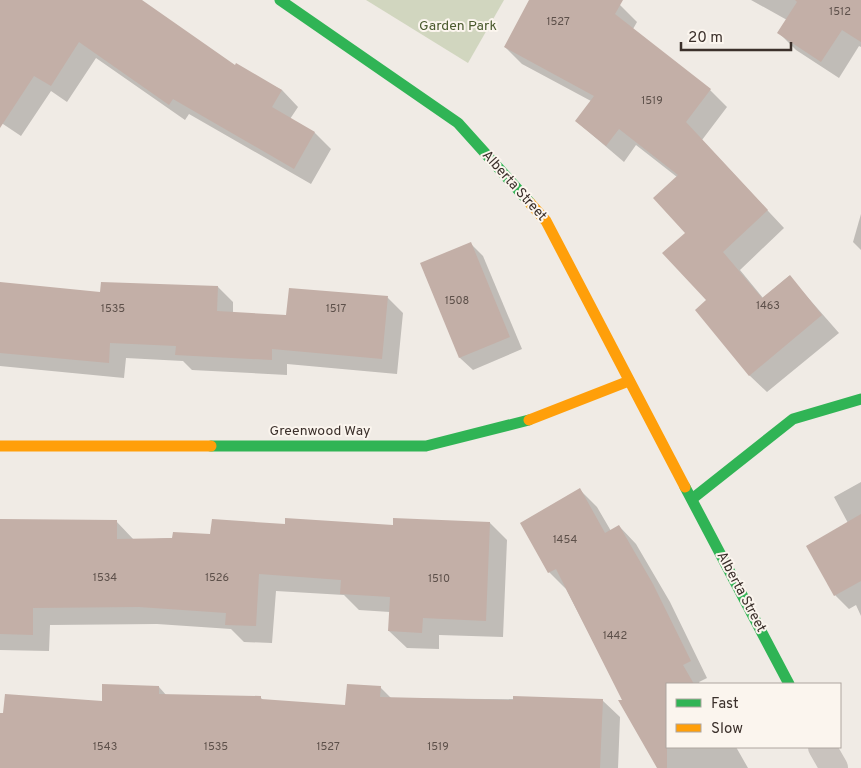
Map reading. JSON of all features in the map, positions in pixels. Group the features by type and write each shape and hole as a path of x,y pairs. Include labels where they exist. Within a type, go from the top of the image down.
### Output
{"street":[{"name":"Alberta Street","path":"280,0 458,123 546,221 788,683"},
{"name":"Greenwood Way","path":"0,446 426,446 523,422 629,381"},
{"path":"692,499 793,419 861,399"},
{"path":"823,748 834,768"}],"green space":[{"name":"Garden Park","path":"366,0 504,0 468,63"}],"building":[{"path":"0,0 142,0 235,65 236,63 282,90 272,107 315,132 294,169 173,99 169,105 79,42 51,86 34,76 0,128"},
{"path":"529,0 623,0 615,14 711,89 686,122 768,210 723,252 762,298 790,275 822,315 749,376 695,310 706,300 662,253 685,233 653,198 678,175 619,129 606,146 575,121 594,96 504,47"},
{"path":"795,0 861,0 861,42 842,30 821,62 777,33 797,2"},
{"path":"471,242 510,337 459,358 420,263"},
{"path":"0,282 100,292 101,282 218,286 217,311 286,315 289,288 388,296 382,359 272,349 272,360 175,355 176,346 110,343 109,363 0,353"},
{"path":"580,488 605,533 619,525 653,584 691,661 683,665 693,683 666,683 667,768 657,768 618,700 622,700 556,569 548,573 520,523"},
{"path":"861,514 861,581 834,596 806,546"},
{"path":"285,518 393,525 393,518 490,522 486,621 423,618 422,633 388,631 390,597 340,594 341,580 259,574 256,626 225,625 226,613 139,607 33,608 33,635 0,634 0,519 117,520 117,539 172,538 173,532 210,534 212,519 285,524"},
{"path":"102,684 159,686 159,694 261,696 261,699 345,705 347,684 381,686 380,697 513,700 513,696 603,699 600,768 0,768 0,713 3,713 5,694 102,701"}],"traffic: fast":[{"path":"280,0 458,123 530,203"},
{"path":"692,499 793,419 861,399"},
{"path":"211,446 426,446 529,420"},
{"path":"685,487 788,683"}],"traffic: slow":[{"path":"530,203 546,221 685,487"},
{"path":"529,420 629,381"},
{"path":"0,446 211,446"}]}
